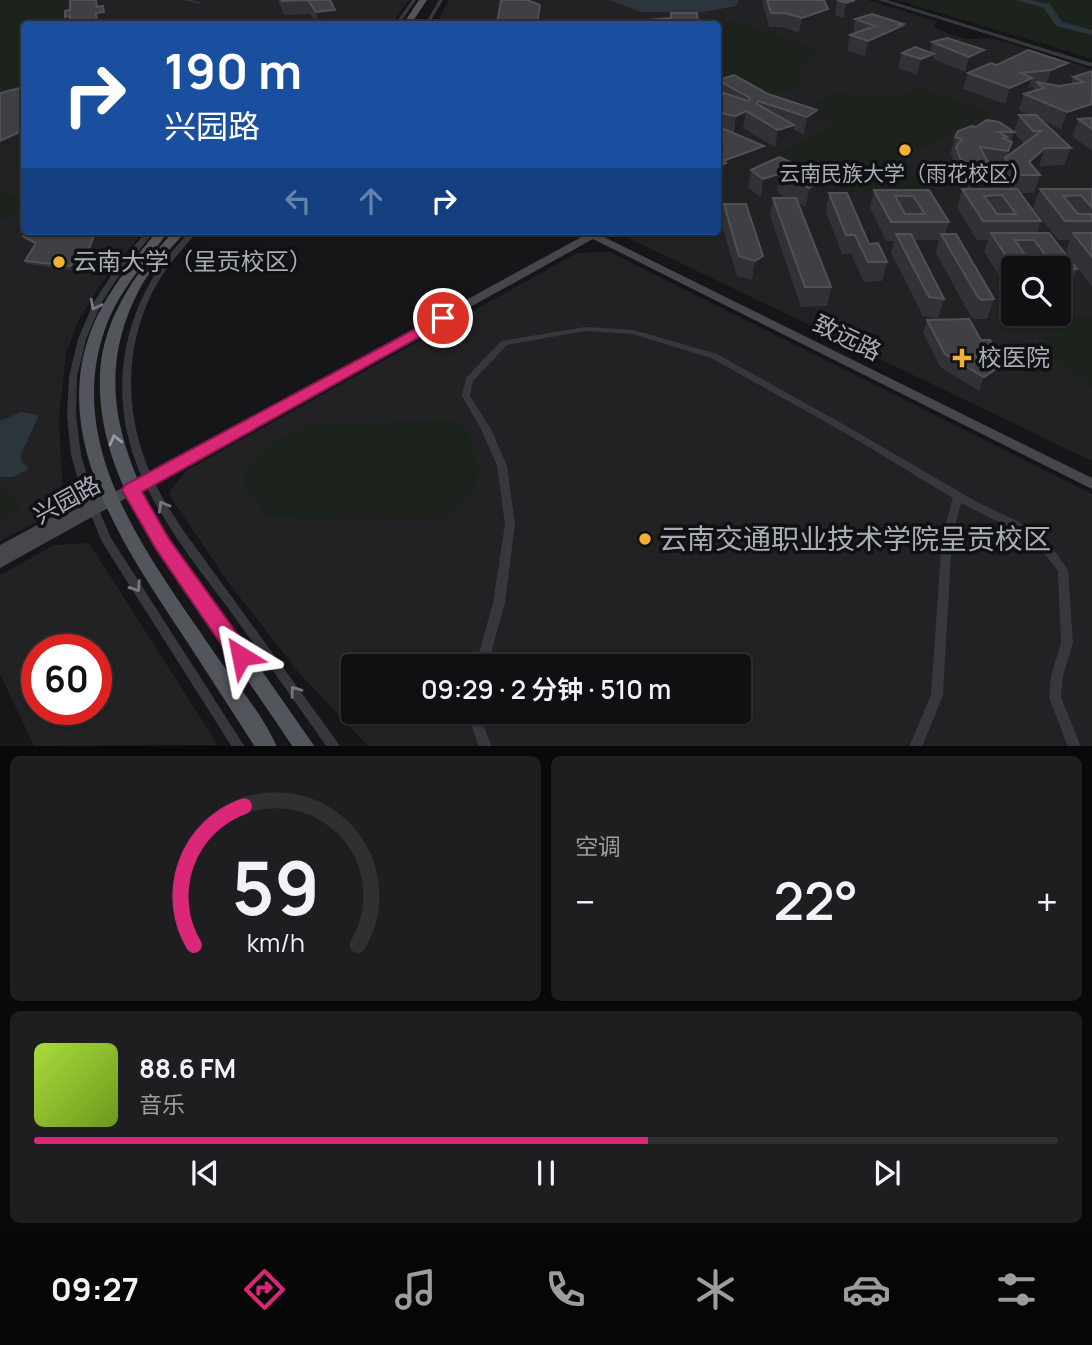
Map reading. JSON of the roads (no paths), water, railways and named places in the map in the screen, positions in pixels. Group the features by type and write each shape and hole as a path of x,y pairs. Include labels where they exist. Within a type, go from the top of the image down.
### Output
{"main road":[{"path":"407,21 415,4 423,0"},
{"path":"421,21 433,0"},
{"path":"160,235 128,271 107,307 94,338 87,367 89,433 96,466 109,498 144,563 266,746"},
{"path":"177,235 134,290 122,313 109,361 108,412 119,460 162,544 304,746"},
{"name":"兴园路","path":"0,562 130,486 585,235"},
{"name":"致远路","path":"596,235 1092,476"},
{"name":"致远路","path":"596,235 1092,484"},
{"name":"兴园路","path":"0,552 91,508"}],"street":[{"path":"186,0 198,3"},
{"path":"429,21 441,0"},
{"path":"881,0 1092,64"},
{"path":"887,0 1092,64"},
{"path":"400,21 415,4"},
{"path":"147,235 116,270 85,324 76,354 71,388 74,445 91,508 126,572 238,746"},
{"path":"191,235 157,275 144,299 127,353 126,404 130,427 148,477 181,536 334,746"},
{"path":"485,654 499,603 510,524 502,466 487,431 466,396 470,380 504,343 585,329 634,332 681,344 713,356 845,429 958,496 1013,524 1047,549 1063,570 1067,643 1057,676 1055,697 1075,746"},
{"path":"915,746 937,695 947,538 958,496"},
{"path":"478,724 486,746"}],"waterway":[{"path":"1020,0 1047,6 1059,24 1092,33"}],"place":[{"name":"云南民族大学（雨花校区）","path":"905,150"},
{"name":"云南大学（呈贡校区）","path":"59,262"},
{"name":"校医院","path":"962,358"},
{"name":"云南交通职业技术学院呈贡校区","path":"645,539"}]}
